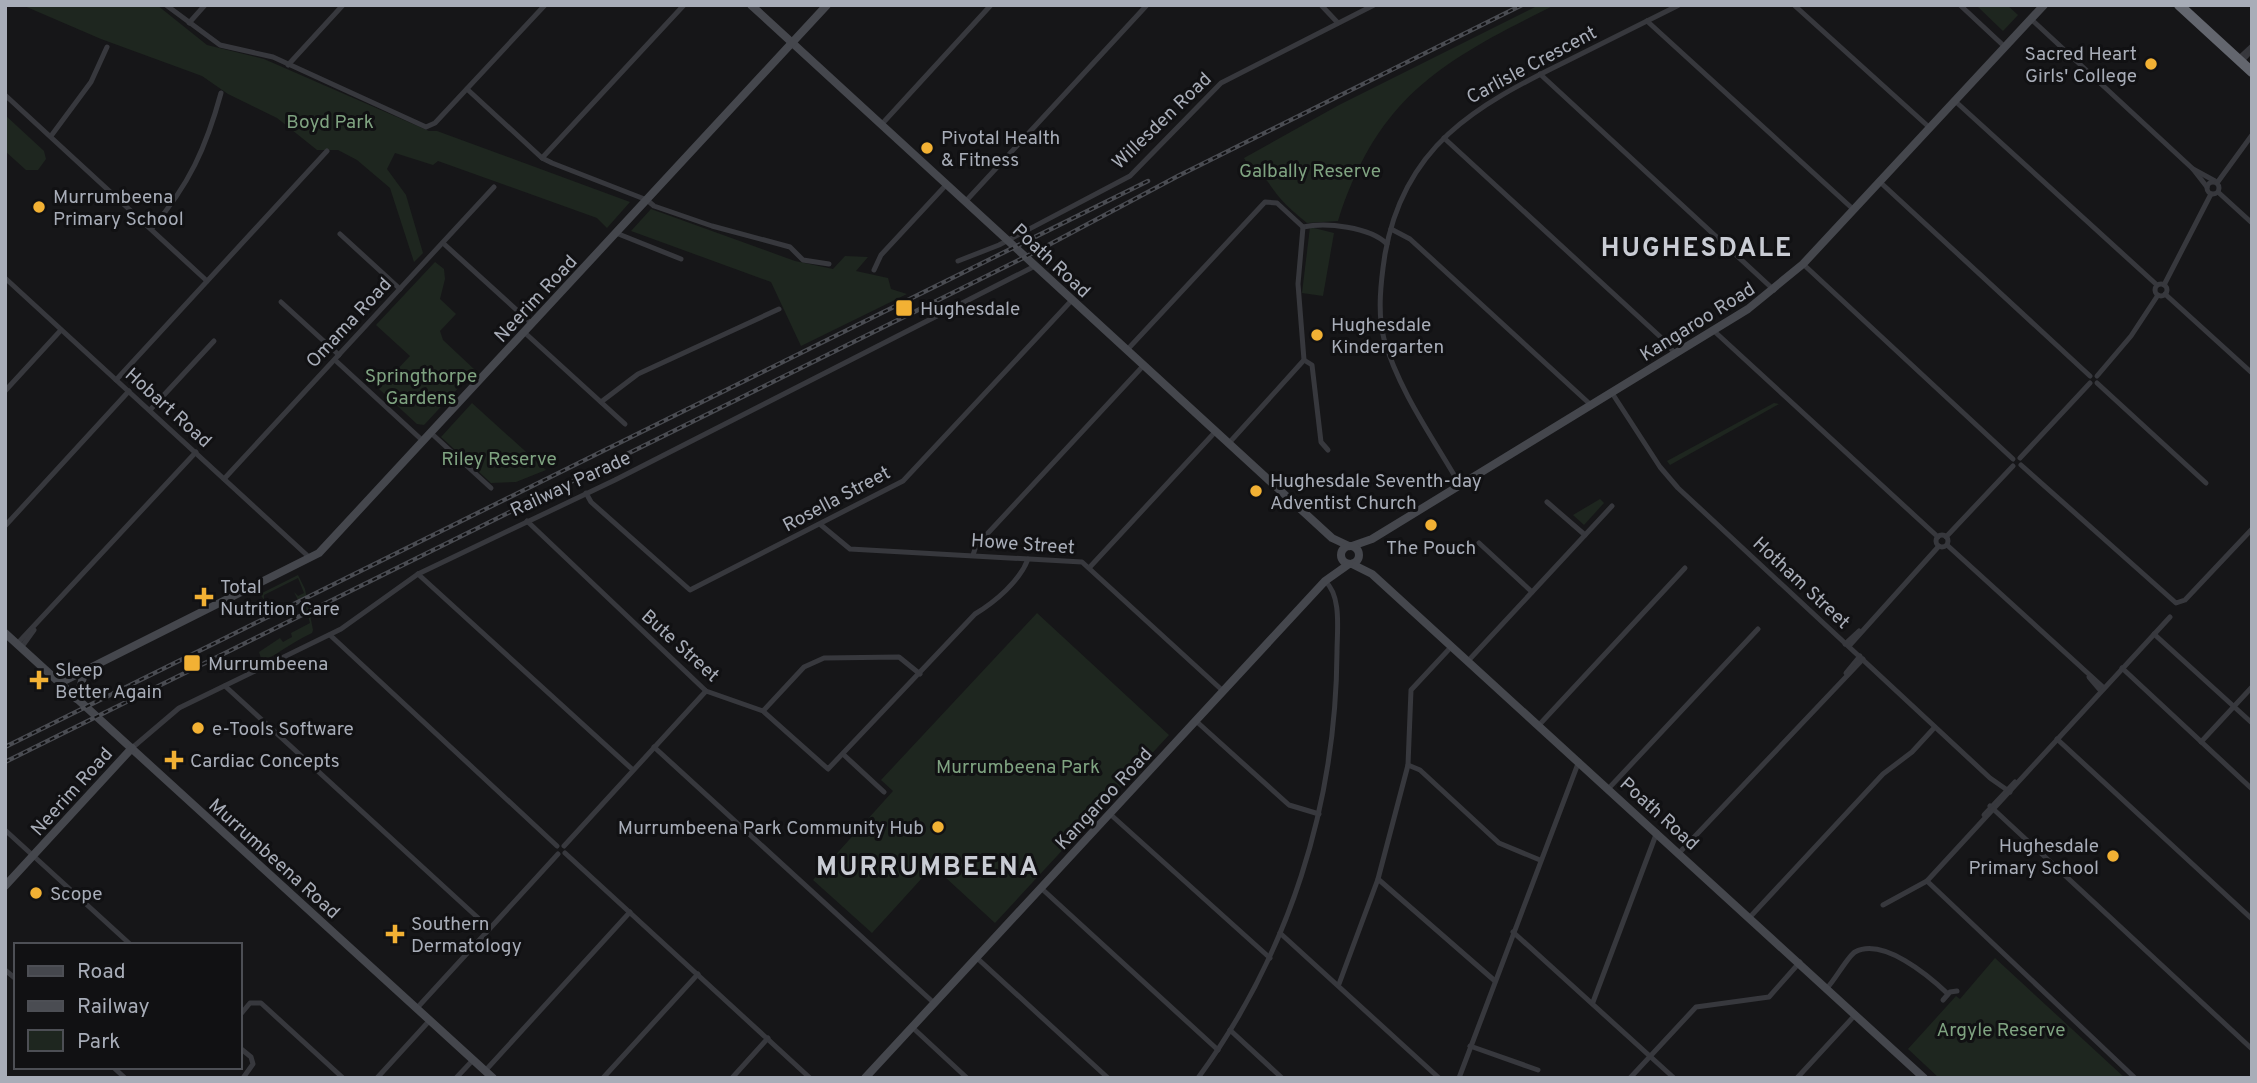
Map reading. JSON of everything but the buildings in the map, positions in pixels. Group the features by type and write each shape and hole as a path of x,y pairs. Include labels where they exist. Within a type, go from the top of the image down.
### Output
{"highway":[{"path":"2179,5 2252,72"}],"street":[{"path":"166,5 220,45 273,57 323,82 382,104 423,126 435,123 545,5"},
{"path":"189,23 205,5"},
{"path":"288,65 342,5"},
{"path":"542,158 684,5"},
{"name":"Poath Road","path":"751,5 1332,538 1351,564 1372,574"},
{"name":"Neerim Road","path":"60,683 311,559 325,547 827,5"},
{"path":"881,125 991,5"},
{"path":"965,202 1147,5"},
{"path":"1321,5 1338,23"},
{"name":"Willesden Road","path":"958,261 1007,240 1130,176 1221,83 1374,5"},
{"name":"Carlisle Crescent","path":"1460,485 1401,383 1384,337 1382,284 1387,244 1414,176 1444,138 1480,107 1679,5"},
{"path":"1794,5 1930,128"},
{"path":"1960,5 2005,47"},
{"name":"Kangaroo Road","path":"1335,571 1342,555 1350,546 1372,539 1714,331 1774,290 1803,264 2044,5"},
{"path":"2031,19 2193,169 2211,194"},
{"path":"1647,21 1854,210"},
{"path":"51,136 91,82 107,47"},
{"path":"2239,61 2252,48"},
{"path":"1540,74 1774,290"},
{"path":"467,89 542,158 647,200 654,206 712,226 790,247 803,260 829,264"},
{"path":"152,228 194,170 208,141 221,93"},
{"path":"5,95 208,281"},
{"path":"1955,101 2157,285 2164,285"},
{"path":"2207,187 2216,182 2252,135"},
{"path":"1444,138 1667,342 1675,354"},
{"path":"116,380 327,151"},
{"path":"2193,169 2216,182 2218,192 2252,223"},
{"path":"1880,182 2206,483"},
{"path":"874,270 881,256 946,185"},
{"name":"Omama Road","path":"224,479 494,187"},
{"path":"2218,192 2211,194 2164,285 2165,294 2252,373"},
{"path":"1127,350 1265,202 1277,203 1303,227 1335,224 1380,238 1387,244"},
{"path":"1229,443 1304,360 1298,284 1303,227"},
{"path":"1391,229 1407,236 1591,405"},
{"path":"616,233 681,259"},
{"path":"341,234 400,289"},
{"path":"443,243 532,324"},
{"path":"1803,264 2017,462 2173,601 2181,603 2252,529"},
{"name":"Railway Parade","path":"132,748 171,713 330,635 418,574 586,494 1035,266"},
{"name":"Hobart Road","path":"5,278 311,559"},
{"path":"2157,285 2155,291 2158,295"},
{"path":"2103,689 1947,545 1947,537 2131,336 2158,295 2165,294"},
{"name":"Rosella Street","path":"586,494 690,590 903,481 1072,300"},
{"path":"281,302 423,442"},
{"path":"601,402 638,374 779,309"},
{"path":"5,391 61,330"},
{"path":"1714,331 1938,537 1939,546"},
{"path":"524,332 625,424"},
{"path":"150,411 214,341"},
{"path":"1304,360 1312,365 1321,442 1328,450"},
{"path":"973,555 976,546 1144,365"},
{"path":"5,526 129,391"},
{"name":"Hotham Street","path":"1612,393 1660,467 1678,488 2006,793"},
{"path":"1089,568 1216,431"},
{"path":"431,433 491,488"},
{"path":"19,646 195,452"},
{"path":"1547,502 1585,535"},
{"path":"1468,661 1612,506"},
{"name":"Bute Street","path":"527,521 706,691 763,711 828,769 844,755"},
{"name":"Howe Street","path":"821,525 850,549 1077,561 1089,568 1223,691"},
{"path":"1938,537 1947,537"},
{"name":"Poath Road","path":"1332,538 1350,546 1372,574 1680,852 1922,1077"},
{"name":"Kangaroo Road","path":"865,1078 1325,581 1335,571 1351,564 1372,539"},
{"path":"1479,543 1532,592"},
{"path":"1847,645 1939,546 1947,545"},
{"path":"884,792 844,755 975,614 991,604 1024,568 1028,559"},
{"path":"1539,725 1685,568"},
{"path":"418,574 634,771"},
{"path":"1198,1078 1230,1030 1270,958 1300,882 1319,814 1331,752 1337,673 1335,596 1325,581"},
{"path":"1883,905 1927,881 1982,818 2170,617"},
{"path":"1609,788 1758,629"},
{"path":"2154,634 2252,723"},
{"path":"330,635 810,1078"},
{"name":"Murrumbeena Road","path":"7,637 493,1078"},
{"path":"1339,984 1378,879 1408,765 1411,690 1452,646"},
{"path":"763,711 804,667 824,658 899,656 920,674"},
{"path":"1680,852 1861,658"},
{"path":"2122,668 2252,789"},
{"path":"78,699 85,670"},
{"path":"225,686 488,929"},
{"path":"2201,742 2252,688"},
{"path":"416,1008 706,691"},
{"path":"1196,721 1289,805 1319,814"},
{"path":"1750,917 1882,774 1907,756 1935,727"},
{"path":"2057,739 2252,919"},
{"path":"654,747 934,1003"},
{"name":"Neerim Road","path":"5,886 132,748"},
{"path":"1459,1078 1579,761"},
{"path":"1408,765 1420,770 1499,843 1540,860"},
{"path":"1992,808 2252,1049"},
{"path":"1110,814 1270,958"},
{"path":"5,830 129,943"},
{"path":"1592,1002 1657,832"},
{"path":"1378,879 1495,981"},
{"path":"1927,881 2135,1078"},
{"path":"1041,888 1217,1050"},
{"path":"485,1071 630,912"},
{"path":"1513,932 1674,1078"},
{"path":"1280,933 1439,1078"},
{"path":"1827,988 1852,954 1863,951 1884,953 1910,962 1948,994"},
{"path":"977,958 1108,1078"},
{"path":"1630,1078 1696,1007 1769,997 1800,962"},
{"path":"603,1078 698,974"},
{"path":"1943,1000 1948,994 1957,991"},
{"path":"242,1013 250,1003 261,1003 343,1078"},
{"path":"1797,1078 1856,1014"},
{"path":"377,1078 430,1020"},
{"path":"912,1027 967,1078"},
{"path":"1230,1030 1282,1078"},
{"path":"732,1078 768,1038"},
{"path":"1470,1046 1538,1070"},
{"path":"242,1049 251,1056 253,1064 243,1078"},
{"path":"456,1078 473,1060"}],"green space":[{"name":"Boyd Park","path":"22,5 157,5 207,45 264,59 429,131 437,131 630,202 607,228 597,218 438,161 433,165 395,153 387,169 406,195 423,253 414,262 390,188 357,160 338,150 317,150 277,118 228,94 202,76 101,39"},
{"name":"Galbally Reserve","path":"1539,5 1555,5 1448,64 1420,86 1395,112 1373,142 1354,178 1338,221 1307,223 1285,204 1244,158 1339,105"},
{"path":"1976,5 2007,5 2018,15 2003,31"},
{"path":"5,115 44,151 46,159 38,170 26,170 5,151"},
{"path":"651,209 795,261 833,269 845,256 868,257 856,271 888,278 891,289 907,294 801,346 771,282 631,231"},
{"path":"1310,227 1334,233 1323,296 1302,293"},
{"name":"Springthorpe Gardens","path":"435,262 444,269 445,279 440,299 456,314 440,331 443,340 475,370 424,425 417,424 379,389 410,356 376,325"},
{"name":"Riley Reserve","path":"472,403 546,470 516,482 491,483 441,437"},
{"path":"1774,403 1779,404 1670,465 1667,461"},
{"path":"1600,499 1604,503 1584,525 1573,515"},
{"path":"298,575 305,589 312,633 259,663 247,668 228,669 239,662 243,667 261,658 259,652 280,638 283,642 292,637 291,633 310,623 304,601 299,602 294,592 298,596 304,593 298,578 264,595 264,600 260,594"},
{"name":"Murrumbeena Park","path":"1037,613 1169,735 995,923 933,866 872,933 813,880 893,791 881,780"},
{"name":"Argyle Reserve","path":"1995,958 2125,1078 1939,1078 1908,1049 1956,996 1960,999"}],"railway":[{"path":"5,762 1039,250 1178,176 1522,5"},
{"path":"5,747 1148,181"}],"place":[{"name":"Sacred Heart Girls' College","path":"2151,64"},
{"name":"Pivotal Health & Fitness","path":"927,148"},
{"name":"Murrumbeena Primary School","path":"39,207"},
{"name":"Hughesdale","path":"904,308"},
{"name":"Hughesdale Kindergarten","path":"1317,335"},
{"name":"Hughesdale Seventh-day Adventist Church","path":"1256,491"},
{"name":"The Pouch","path":"1431,525"},
{"name":"Total Nutrition Care","path":"204,597"},
{"name":"Murrumbeena","path":"192,663"},
{"name":"Sleep Better Again","path":"39,680"},
{"name":"e-Tools Software","path":"198,728"},
{"name":"Cardiac Concepts","path":"174,760"},
{"name":"Murrumbeena Park Community Hub","path":"938,827"},
{"name":"Hughesdale Primary School","path":"2113,856"},
{"name":"Scope","path":"36,893"},
{"name":"Southern Dermatology","path":"395,934"}],"district":[{"name":"HUGHESDALE","path":"1697,247"},
{"name":"MURRUMBEENA","path":"928,866"}]}
